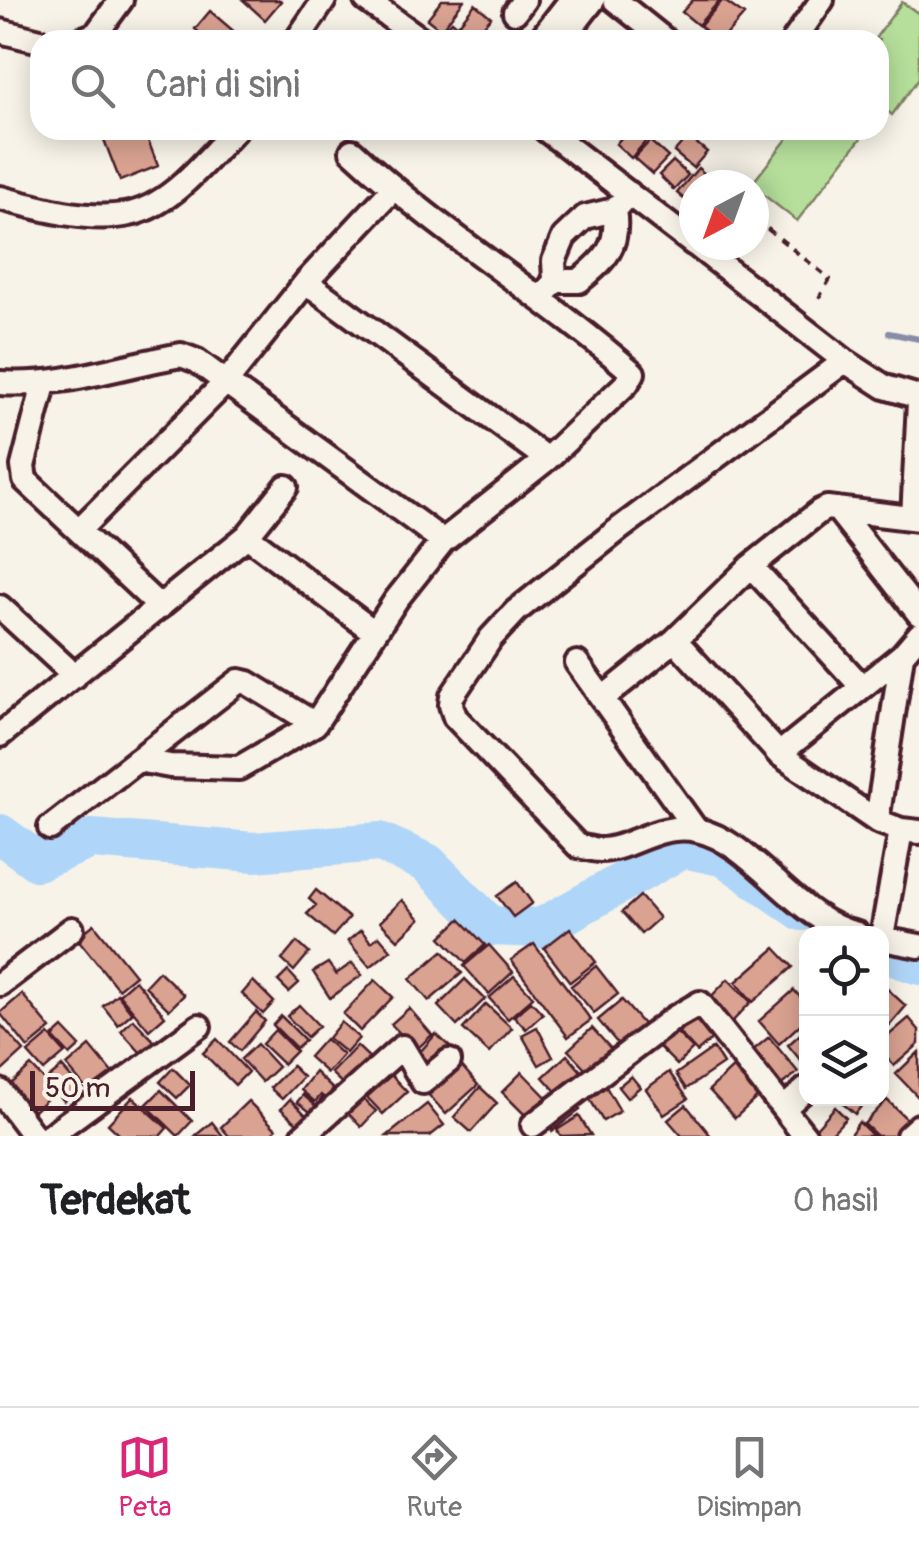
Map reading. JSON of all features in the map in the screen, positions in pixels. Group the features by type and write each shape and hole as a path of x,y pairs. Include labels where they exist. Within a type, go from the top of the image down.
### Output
{"street":[{"path":"99,30 121,0"},
{"path":"304,30 324,0"},
{"path":"366,0 408,30"},
{"path":"548,30 572,0"},
{"path":"570,30 593,0"},
{"path":"615,0 652,30"},
{"path":"801,30 822,0"},
{"path":"0,31 30,38"},
{"path":"0,198 46,210 125,216 173,191 225,140"},
{"path":"557,140 622,201 679,235"},
{"path":"137,760 170,766 239,768 315,724 417,570 443,541 547,459 627,384 632,373 548,289 393,189 352,151"},
{"path":"80,530 227,381 306,282 393,189"},
{"path":"548,289 579,281 605,258 618,230 622,201"},
{"path":"548,289 556,251 564,237 585,217 622,201"},
{"path":"603,698 675,640 751,566 820,512 837,509 916,518 919,400 884,387 845,361 716,260"},
{"path":"306,282 547,459"},
{"path":"0,382 44,384 181,355 227,381 443,541"},
{"path":"696,830 653,831 602,850 578,846 456,718 452,696 516,611 845,361"},
{"path":"44,384 23,472 25,480 160,608"},
{"path":"0,736 247,536 286,487"},
{"path":"837,509 919,614"},
{"path":"247,536 374,632"},
{"path":"751,566 862,688"},
{"path":"0,608 75,676"},
{"path":"779,754 902,655 919,636"},
{"path":"675,640 779,754 877,820 910,831 885,926"},
{"path":"877,820 902,655"},
{"path":"577,663 696,830 739,852 826,920 839,926"},
{"path":"50,828 239,681 315,724"},
{"path":"0,984 72,929"},
{"path":"889,940 919,946"},
{"path":"532,1124 674,1018 700,1003 805,1136"},
{"path":"49,1136 199,1026"},
{"path":"303,1136 402,1048 423,1082 449,1061"},
{"path":"0,1091 34,1136"},
{"path":"784,1108 799,1095"},
{"path":"908,1136 919,1126"}],"path":[{"path":"769,231 830,279 818,298"}],"green space":[{"path":"902,2 919,14 919,78 892,115 889,30 881,30"},
{"path":"786,140 860,140 797,221 769,199 769,170 763,170"}],"building":[{"path":"243,0 280,0 281,1 265,20"},
{"path":"442,0 464,0 441,30 427,19"},
{"path":"693,0 720,0 698,25 682,12"},
{"path":"723,0 744,15 731,30 705,30 700,26"},
{"path":"475,4 491,17 480,30 464,30 458,25"},
{"path":"210,11 232,30 196,30"},
{"path":"452,21 462,30 444,30"},
{"path":"104,140 148,140 158,166 120,181"},
{"path":"619,140 647,140 631,158 616,144"},
{"path":"684,140 693,140 707,152 693,168 674,152"},
{"path":"650,141 668,157 652,174 634,158"},
{"path":"673,161 683,170 679,170 679,185 674,190 659,175"},
{"path":"517,882 532,903 513,917 497,896"},
{"path":"316,890 349,918 333,936 307,914 316,905 309,899"},
{"path":"640,896 659,918 641,934 622,912"},
{"path":"402,900 420,919 398,940 380,922"},
{"path":"460,919 485,945 466,963 441,937"},
{"path":"94,924 135,975 118,989 77,938"},
{"path":"570,928 596,962 570,982 544,948"},
{"path":"361,930 371,942 379,936 391,950 370,967 348,941"},
{"path":"297,942 309,953 294,971 282,960"},
{"path":"534,944 591,1020 568,1037 511,960"},
{"path":"489,945 513,972 489,994 464,966"},
{"path":"775,948 793,967 753,1002 736,982"},
{"path":"443,951 462,973 429,1001 410,979"},
{"path":"328,963 336,974 352,963 362,975 330,998 313,972"},
{"path":"596,966 618,994 594,1013 571,986"},
{"path":"159,971 184,995 169,1010 145,986"},
{"path":"288,971 299,983 289,992 278,981"},
{"path":"514,976 533,997 508,1019 489,998"},
{"path":"465,979 485,999 457,1026 438,1006"},
{"path":"728,979 751,1002 730,1024 707,1001"},
{"path":"135,980 165,1016 149,1030 119,994"},
{"path":"375,980 393,997 360,1031 343,1014"},
{"path":"253,981 274,1002 263,1014 242,994"},
{"path":"794,990 799,996 799,1025 779,1044 759,1021"},
{"path":"889,990 906,1006 889,1026"},
{"path":"22,994 51,1029 28,1048 0,1013"},
{"path":"117,994 132,1013 118,1025 103,1006"},
{"path":"622,1000 648,1030 623,1050 598,1020"},
{"path":"531,1001 543,1014 526,1029 514,1016"},
{"path":"486,1004 512,1028 489,1053 463,1029"},
{"path":"299,1005 319,1026 307,1037 287,1016"},
{"path":"699,1006 721,1031 697,1052 674,1027"},
{"path":"409,1008 432,1035 416,1050 391,1024"},
{"path":"256,1012 265,1021 240,1051 230,1042"},
{"path":"281,1016 305,1040 296,1048 273,1025"},
{"path":"909,1018 919,1030 919,1044 894,1066 889,1060 889,1035"},
{"path":"133,1019 155,1042 142,1054 121,1031"},
{"path":"341,1022 359,1038 346,1053 328,1038"},
{"path":"0,1024 24,1051 0,1073"},
{"path":"670,1026 693,1049 677,1065 654,1042"},
{"path":"537,1027 553,1057 539,1065 522,1035"},
{"path":"63,1028 80,1046 70,1055 53,1037"},
{"path":"592,1028 612,1050 589,1072 568,1050"},
{"path":"275,1030 296,1051 283,1064 262,1044"},
{"path":"436,1034 451,1048 426,1074 412,1061"},
{"path":"49,1035 65,1053 44,1071 28,1053"},
{"path":"799,1035 799,1058 788,1045"},
{"path":"769,1037 798,1072 780,1086 751,1052"},
{"path":"217,1039 248,1072 235,1085 203,1053"},
{"path":"325,1039 343,1055 327,1073 309,1057"},
{"path":"257,1044 278,1067 262,1082 241,1059"},
{"path":"90,1046 114,1075 91,1095 67,1066"},
{"path":"357,1046 376,1064 350,1091 331,1073"},
{"path":"713,1048 723,1064 686,1089 676,1074"},
{"path":"919,1052 919,1098 896,1074"},
{"path":"567,1055 586,1077 562,1098 543,1077"},
{"path":"460,1064 478,1085 446,1114 427,1093"},
{"path":"737,1064 763,1092 735,1118 709,1090"},
{"path":"31,1066 55,1091 34,1111 10,1085"},
{"path":"292,1066 303,1077 282,1099 270,1088"},
{"path":"62,1067 80,1088 64,1101 46,1080"},
{"path":"173,1068 190,1085 177,1098 160,1082"},
{"path":"315,1072 341,1097 332,1105 321,1095 315,1102 301,1090"},
{"path":"388,1072 407,1092 383,1114 365,1095"},
{"path":"522,1072 550,1101 530,1120 502,1092"},
{"path":"669,1072 688,1099 664,1115 646,1089"},
{"path":"631,1076 640,1087 627,1098 618,1087"},
{"path":"601,1078 620,1111 603,1121 583,1088"},
{"path":"480,1087 497,1103 471,1132 454,1117"},
{"path":"161,1090 192,1121 178,1136 146,1105"},
{"path":"303,1095 316,1106 322,1098 331,1108 317,1117 297,1102"},
{"path":"133,1097 167,1128 160,1136 121,1136 108,1124"},
{"path":"361,1097 376,1111 361,1127 347,1112"},
{"path":"290,1099 313,1122 306,1131 281,1109"},
{"path":"572,1099 580,1110 552,1131 543,1120"},
{"path":"248,1101 276,1129 269,1136 229,1136 221,1127"},
{"path":"889,1102 910,1122 897,1136 877,1136 864,1124 881,1106 889,1106"},
{"path":"427,1104 444,1125 430,1136 387,1136"},
{"path":"686,1105 711,1136 682,1136 668,1120"},
{"path":"846,1106 862,1106 855,1114"},
{"path":"835,1107 846,1118 829,1136 809,1136"},
{"path":"579,1116 591,1135 561,1136 557,1130"},
{"path":"212,1122 223,1136 195,1136"},
{"path":"859,1122 870,1133 874,1136 849,1136"}],"waterway":[{"path":"889,333 919,339"},
{"path":"0,834 37,861 92,839 254,852 380,842 427,863 490,926 541,928 683,848 725,857 802,911"},
{"path":"889,954 919,965"}]}
